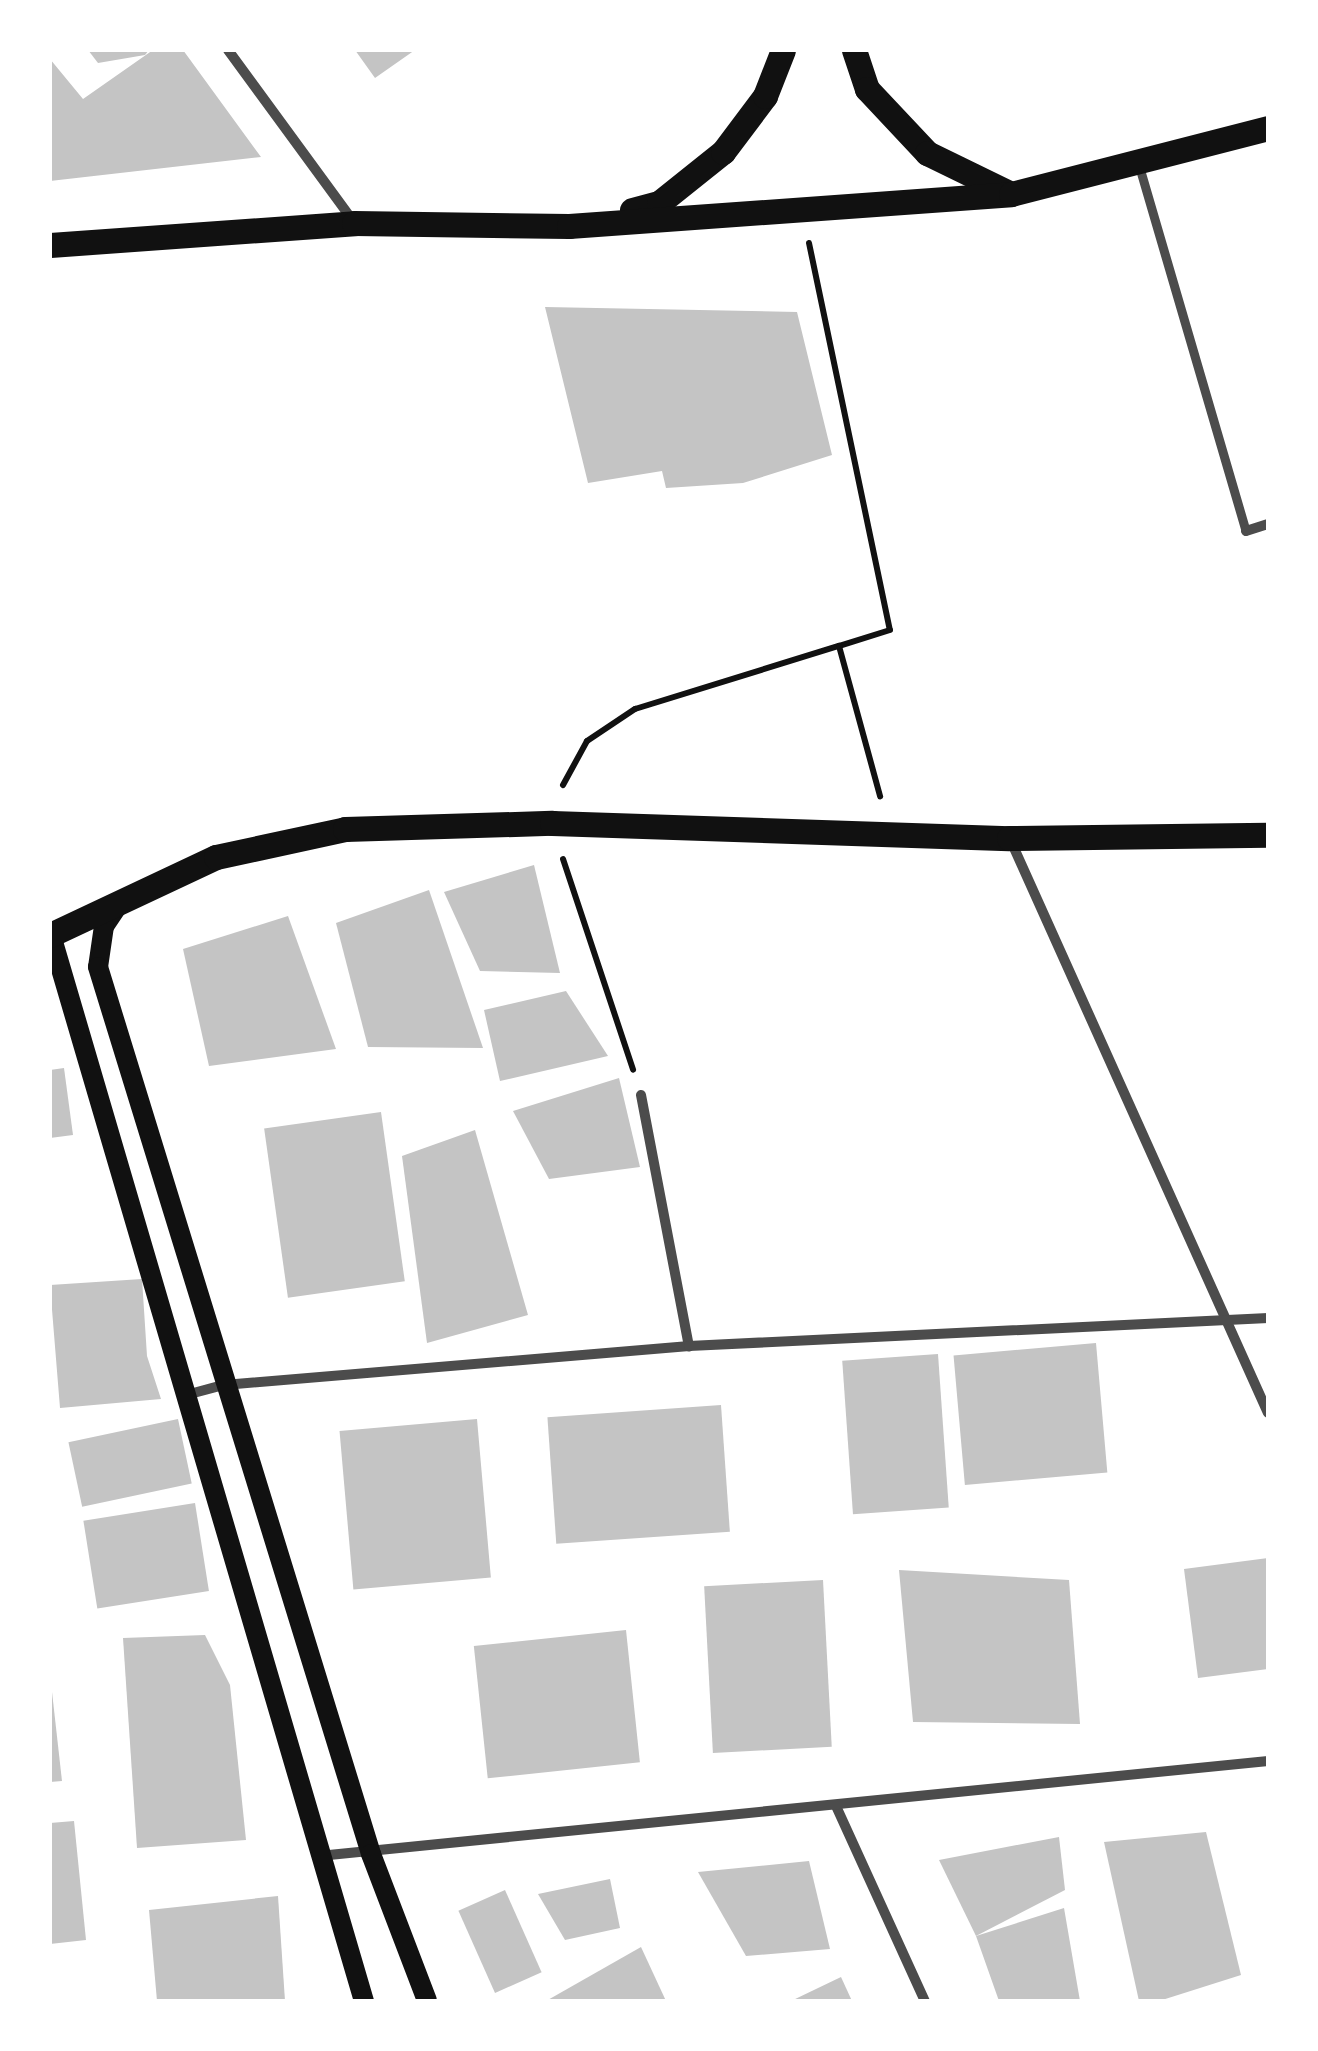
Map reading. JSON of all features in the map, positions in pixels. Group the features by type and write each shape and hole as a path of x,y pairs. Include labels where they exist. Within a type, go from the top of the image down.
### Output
{"main road":[{"path":"569,226 659,203 723,152 765,96 783,50"},
{"path":"854,50 867,89 928,153 1011,194"},
{"path":"54,240 354,223 569,226 1011,194 1268,128"},
{"path":"364,2001 318,1856 50,934 216,857 345,829 552,823 890,836 1268,836"},
{"path":"121,900 104,926 98,968 371,1854 426,2001"}],"street":[{"path":"228,50 354,223"},
{"path":"1138,163 1246,531 1268,524"},
{"path":"1010,838 1268,1413"},
{"path":"640,1095 689,1346"},
{"path":"186,1395 224,1385 689,1346 1268,1318"},
{"path":"318,1856 371,1854 1268,1760"},
{"path":"836,1806 924,2001"}],"path":[{"path":"640,1095 552,823 567,775 587,741 635,709 890,630 802,209"},
{"path":"839,646 890,836"}],"building":[{"path":"88,50 149,50 145,55 98,63"},
{"path":"153,50 183,50 261,157 50,181 50,59 83,99"},
{"path":"355,50 415,50 375,78"},
{"path":"545,307 797,312 832,455 743,483 666,488 662,471 588,483"},
{"path":"534,865 560,973 480,971 444,892"},
{"path":"429,890 483,1048 368,1047 336,923"},
{"path":"288,916 336,1049 209,1066 183,949"},
{"path":"566,991 608,1056 500,1081 484,1010"},
{"path":"64,1068 73,1135 50,1138 50,1070"},
{"path":"619,1078 640,1167 549,1179 513,1111"},
{"path":"381,1112 405,1281 288,1298 264,1128"},
{"path":"475,1130 528,1315 427,1343 402,1156"},
{"path":"142,1279 147,1356 161,1399 60,1408 50,1285"},
{"path":"1096,1343 1107,1473 965,1485 954,1355"},
{"path":"938,1354 949,1508 853,1514 842,1361"},
{"path":"721,1405 730,1532 556,1544 547,1417"},
{"path":"178,1419 192,1484 82,1507 68,1442"},
{"path":"477,1419 491,1577 353,1589 340,1431"},
{"path":"195,1503 209,1591 97,1609 83,1521"},
{"path":"1268,1558 1268,1669 1198,1678 1184,1569"},
{"path":"899,1570 1069,1580 1080,1724 913,1722"},
{"path":"823,1580 832,1747 713,1753 704,1586"},
{"path":"626,1630 640,1762 488,1778 474,1646"},
{"path":"205,1635 230,1685 246,1840 137,1848 123,1638"},
{"path":"50,1674 62,1781 50,1782"},
{"path":"74,1821 86,1940 50,1944 50,1823"},
{"path":"1206,1832 1241,1975 1159,2001 1139,2001 1104,1842"},
{"path":"1059,1837 1065,1890 976,1936 939,1860"},
{"path":"809,1861 830,1949 746,1956 698,1872"},
{"path":"610,1879 620,1928 565,1940 538,1894"},
{"path":"505,1890 542,1972 495,1993 458,1911"},
{"path":"278,1896 285,2001 157,2001 149,1910"},
{"path":"1064,1908 1080,2001 999,2001 976,1936"},
{"path":"641,1947 666,2001 546,2001"},
{"path":"841,1977 852,2001 791,2001"}]}
